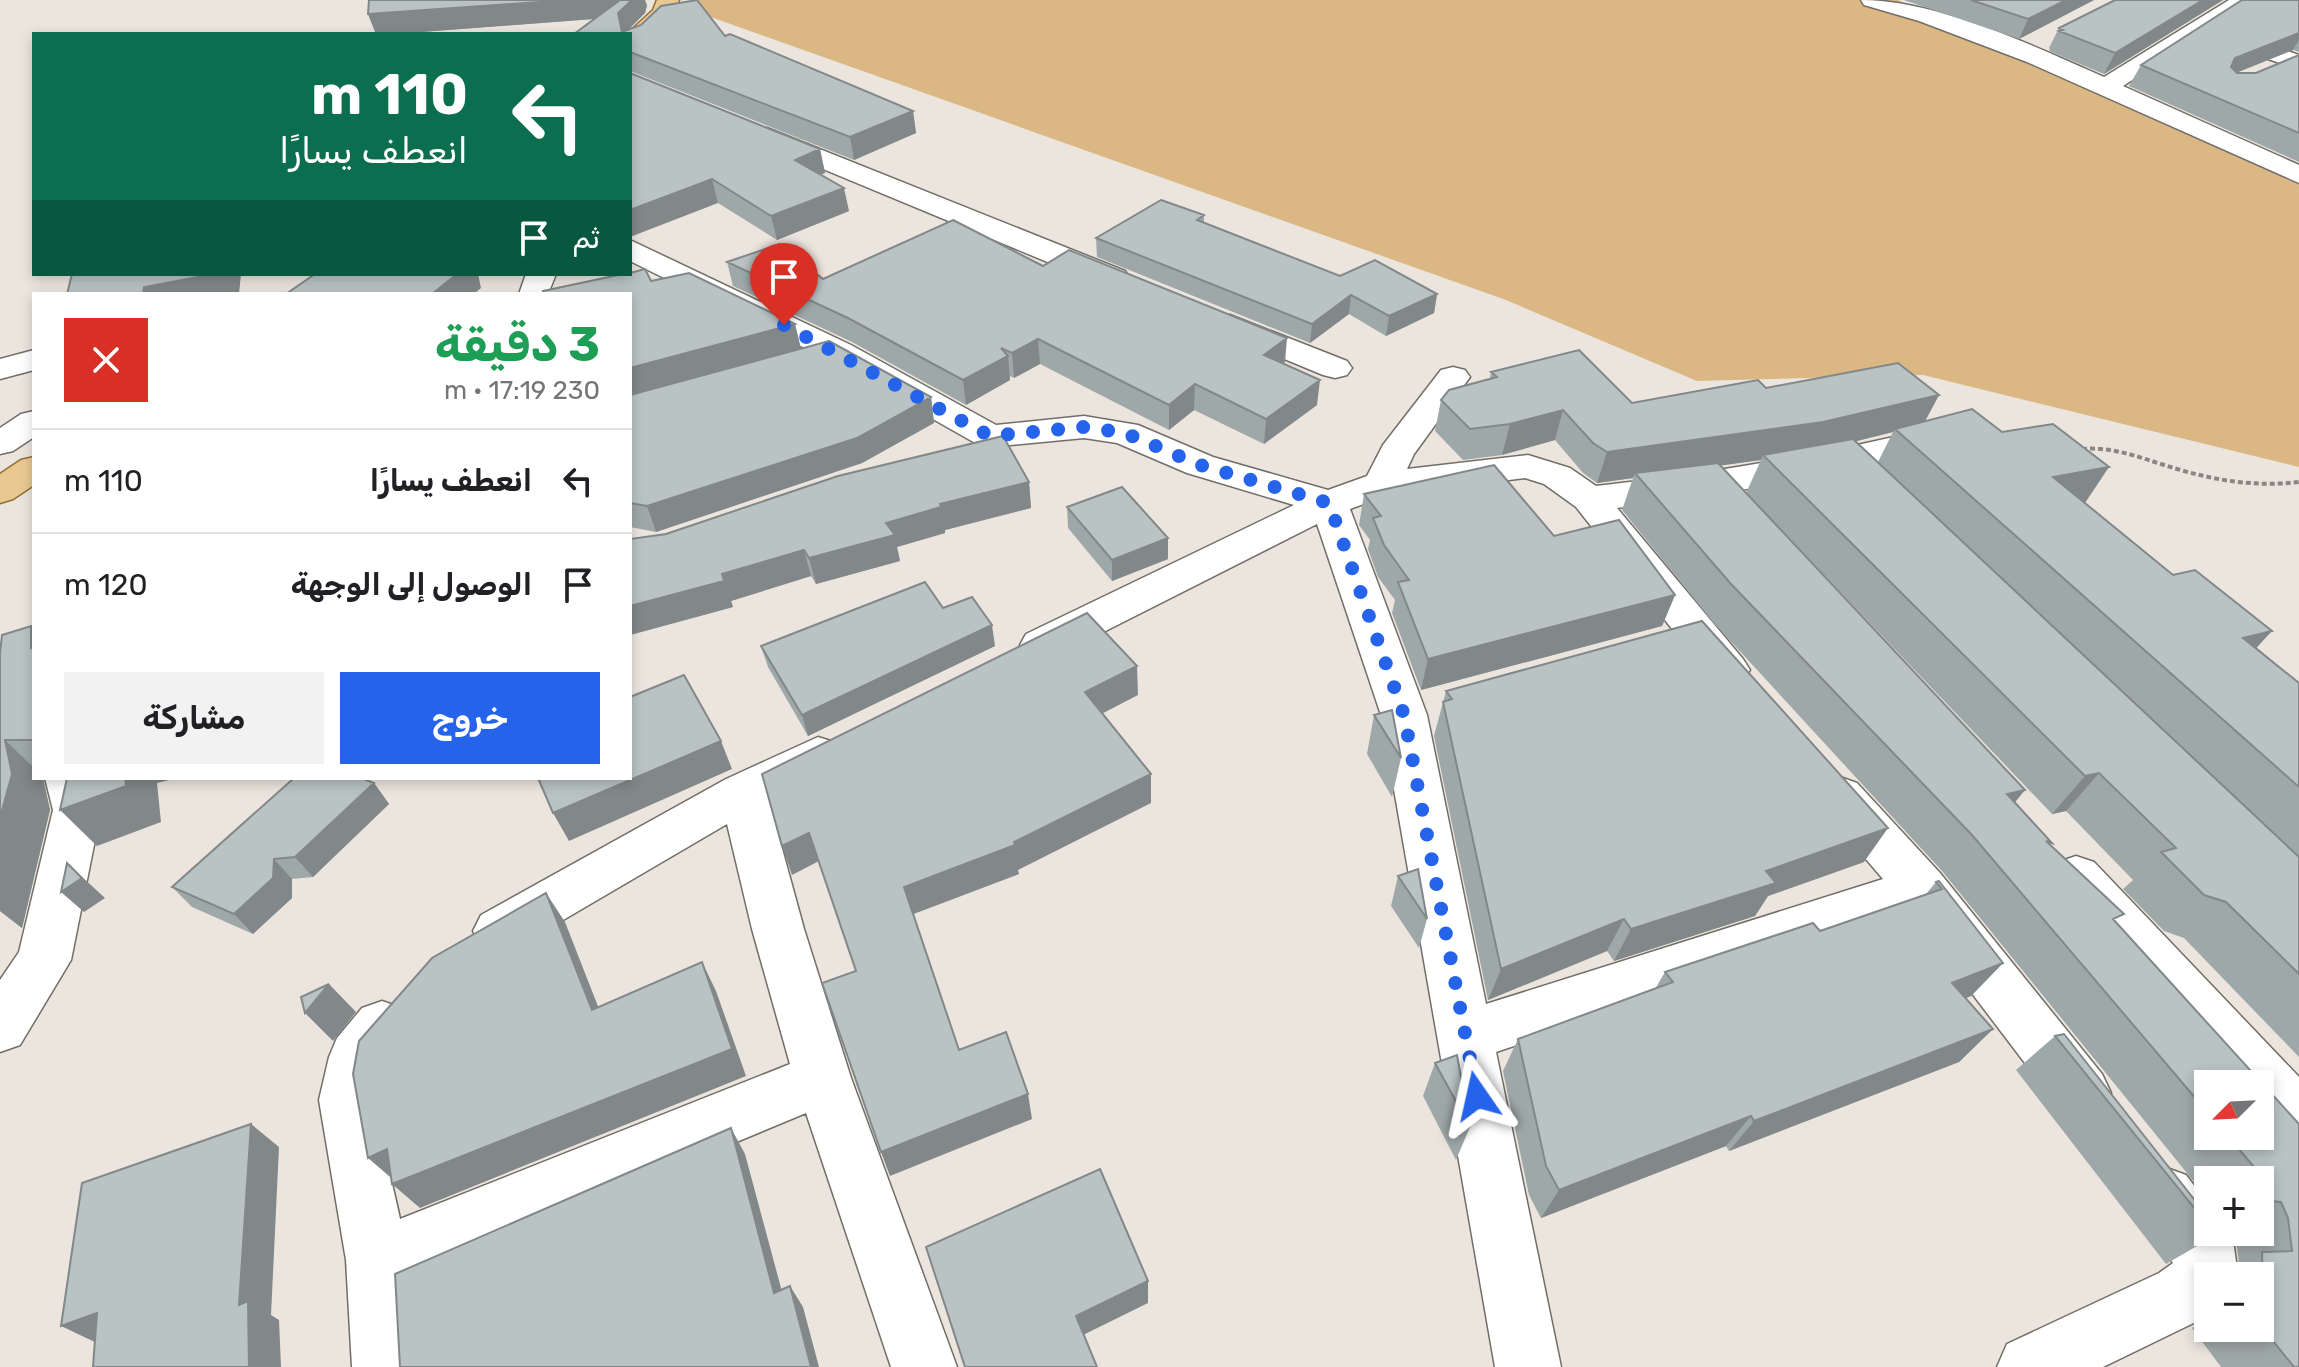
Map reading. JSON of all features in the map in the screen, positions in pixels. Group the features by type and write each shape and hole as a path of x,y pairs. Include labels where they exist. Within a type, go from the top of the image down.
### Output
{"main road":[{"path":"632,42 663,13 668,0"},
{"path":"0,491 32,469"}],"street":[{"path":"1872,0 1926,15 2019,51 2299,175"},
{"path":"2103,88 2244,0"},
{"path":"1926,15 1950,5"},
{"path":"2019,51 2047,36"},
{"path":"2251,45 2296,62"},
{"path":"2256,75 2296,62"},
{"path":"747,128 1144,290"},
{"path":"632,266 674,270 839,352 990,436"},
{"path":"1203,314 1335,368"},
{"path":"797,363 839,352"},
{"path":"0,369 32,361"},
{"path":"1382,484 1396,453 1453,377"},
{"path":"0,443 32,423"},
{"path":"945,451 990,436 1084,427 1125,433 1200,465 1329,503 1420,711 1466,1036 1528,1367"},
{"path":"1589,499 1713,485 1843,461 1965,431 1979,431"},
{"path":"1843,461 1877,494"},
{"path":"1000,665 1329,503 1382,484 1528,466 1557,476 1589,499 1696,635 1758,704"},
{"path":"1713,485 1745,520"},
{"path":"1650,647 1696,635"},
{"path":"461,952 743,792 857,735"},
{"path":"1809,762 1922,888 2203,1247 2206,1277 2182,1296 2030,1367"},
{"path":"0,1027 44,960 77,810 70,780"},
{"path":"743,792 778,929 823,1078 924,1367"},
{"path":"2049,849 2299,1119"},
{"path":"1466,1036 1922,888"},
{"path":"385,1367 377,1260 348,1100 357,1057 414,989"},
{"path":"377,1260 823,1078"}],"path":[{"path":"2072,451 2103,447 2231,483 2278,486 2299,482"}],"shaded area":[{"path":"694,0 1898,0 2299,175 2299,467 1923,375 1697,381 1506,300 691,10"}],"building":[{"path":"369,0 569,0 368,14"},
{"path":"620,0 632,0 618,13 622,32 577,32"},
{"path":"697,0 725,36 730,34 913,111 850,137 632,53 632,32 622,32 641,25 661,6"},
{"path":"1971,0 2066,0 2028,19"},
{"path":"2115,0 2203,0 2115,53 2059,31 2063,30 2059,28"},
{"path":"2242,0 2299,0 2299,33 2235,58 2231,67 2237,73 2256,73 2299,55 2299,133 2141,65"},
{"path":"632,74 820,149 795,160 844,188 771,216 712,179 632,209"},
{"path":"1161,200 1204,215 1197,220 1340,276 1375,260 1437,294 1389,316 1351,295 1312,324 1096,238"},
{"path":"953,220 1043,266 1069,250 1287,338 1264,355 1320,380 1266,419 1195,384 1169,405 1038,339 1012,353 1001,348 1008,356 963,380 848,318 727,262 780,244 823,279"},
{"path":"645,269 651,281 689,273 795,324 632,367 632,292 543,291 614,276 632,276 632,272"},
{"path":"72,276 203,276 144,287 143,292 68,292"},
{"path":"312,276 454,276 434,292 289,292"},
{"path":"829,341 931,397 857,438 647,506 632,503 632,394"},
{"path":"1579,350 1632,403 1758,380 1766,388 1898,363 1939,395 1823,422 1607,452 1593,443 1563,410 1510,424 1470,429 1441,400 1449,390 1497,377 1491,372"},
{"path":"1972,409 2002,432 2053,424 2109,467 2053,477 2173,575 2195,570 2272,631 2243,638 2299,683 2299,787 1895,429"},
{"path":"1003,436 1029,482 940,504 941,507 886,523 895,535 809,558 804,550 722,574 724,581 632,605 632,539 666,534 838,476"},
{"path":"1853,439 2299,857 2299,974 2226,902 2204,895 2161,852 2176,848 2099,773 2085,776 1763,455"},
{"path":"1718,463 2025,790 2007,794 2052,843 2046,841 2124,914 2113,919 2250,1070 2194,1070 2194,1097 1972,835 1731,584 1635,473"},
{"path":"1494,465 1554,536 1619,520 1675,595 1428,659 1398,582 1409,580 1384,545 1373,518 1381,516 1364,494"},
{"path":"1122,487 1168,538 1112,560 1067,507"},
{"path":"925,582 943,608 972,597 992,625 802,715 761,646"},
{"path":"1087,613 1137,666 1085,692 1151,774 1014,842 1015,845 904,887 959,1050 1006,1032 1028,1094 881,1152 822,983 856,971 809,833 782,846 762,774"},
{"path":"1702,621 1888,828 1766,871 1776,883 1631,929 1624,919 1501,969 1443,702 1452,699 1446,691"},
{"path":"31,626 32,740 5,740 12,774 0,818 0,653 2,635"},
{"path":"684,675 721,741 632,779 632,696"},
{"path":"1392,710 1401,758 1374,715"},
{"path":"67,780 125,780 126,786 60,810"},
{"path":"292,780 366,780 374,783 295,857 274,859 273,878 234,914 172,887"},
{"path":"539,780 630,780 553,813"},
{"path":"67,863 82,878 61,892"},
{"path":"1418,869 1427,919 1398,876"},
{"path":"1939,881 2003,963 1952,983 1993,1029 1754,1121 1751,1116 1559,1190 1546,1166 1518,1039 1673,982 1665,972 1813,923 1820,931 1942,889 1936,882"},
{"path":"546,893 592,1010 702,962 732,1049 392,1184 387,1149 368,1158 353,1074 359,1041 432,958"},
{"path":"329,984 305,1013 301,997"},
{"path":"2064,1034 2194,1199 2194,1208 2055,1036"},
{"path":"1457,1055 1470,1127 1435,1063"},
{"path":"2274,1096 2299,1124 2299,1367 2294,1367 2274,1342 2274,1262 2262,1262 2262,1252 2292,1251 2288,1218 2281,1202 2274,1201 2274,1166 2253,1166 2240,1150 2274,1150"},
{"path":"251,1124 239,1305 248,1301 249,1367 93,1367 97,1313 61,1326 82,1183"},
{"path":"731,1128 774,1293 790,1286 811,1367 400,1367 395,1274"},
{"path":"1100,1169 1148,1281 1076,1316 1097,1367 965,1367 926,1247"}],"route":[{"path":"784,325 990,436 1084,427 1125,433 1200,465 1329,503 1404,715 1477,1096"}]}
